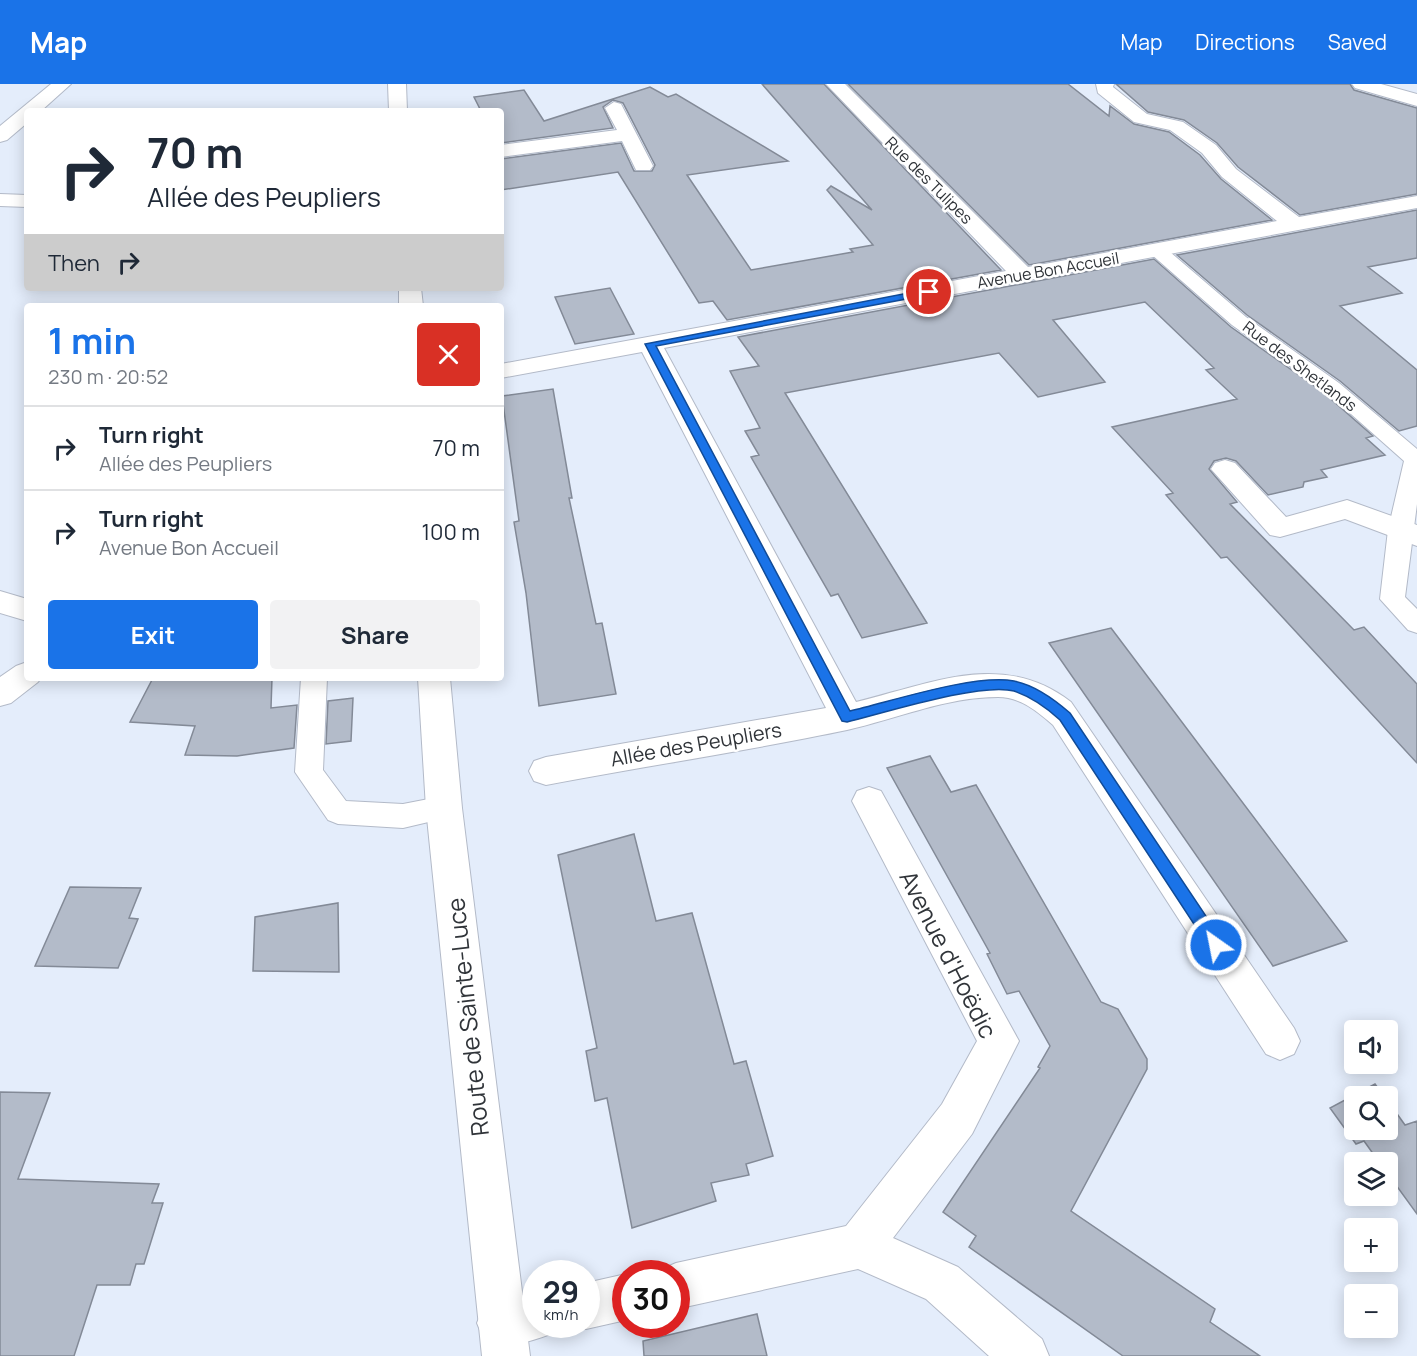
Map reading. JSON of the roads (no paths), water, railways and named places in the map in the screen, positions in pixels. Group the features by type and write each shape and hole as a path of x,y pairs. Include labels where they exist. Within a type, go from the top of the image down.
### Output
{"street":[{"path":"33,108 62,84"},
{"path":"397,84 398,108"},
{"name":"Rue des Tulipes","path":"835,84 1023,275"},
{"path":"1105,84 1104,89 1141,118 1176,126 1209,149 1229,173 1295,225"},
{"path":"1361,84 1417,100"},
{"path":"614,108 643,166"},
{"path":"0,136 24,115"},
{"path":"504,151 629,134"},
{"path":"0,200 24,201"},
{"name":"Avenue Bon Accueil","path":"504,370 1417,202"},
{"path":"650,344 847,717"},
{"path":"1225,469 1281,528 1347,509 1409,533"},
{"path":"0,602 24,609"},
{"path":"0,694 24,676"},
{"name":"Route de Sainte-Luce","path":"434,681 444,808 514,1332"},
{"name":"Allée des Peupliers","path":"546,771 847,717 983,684 1014,686 1046,699 1065,716 1280,1041"},
{"name":"Avenue d'Hoëdic","path":"859,1246 957,1119 999,1041 869,801"},
{"path":"690,1283 859,1246 942,1283 1025,1356"}],"lane":[{"name":"Rue des Shetlands","path":"1157,250 1239,321 1332,387 1415,459 1409,533 1392,599 1417,624"},
{"path":"314,681 309,772 338,812 403,816 444,808"}]}
